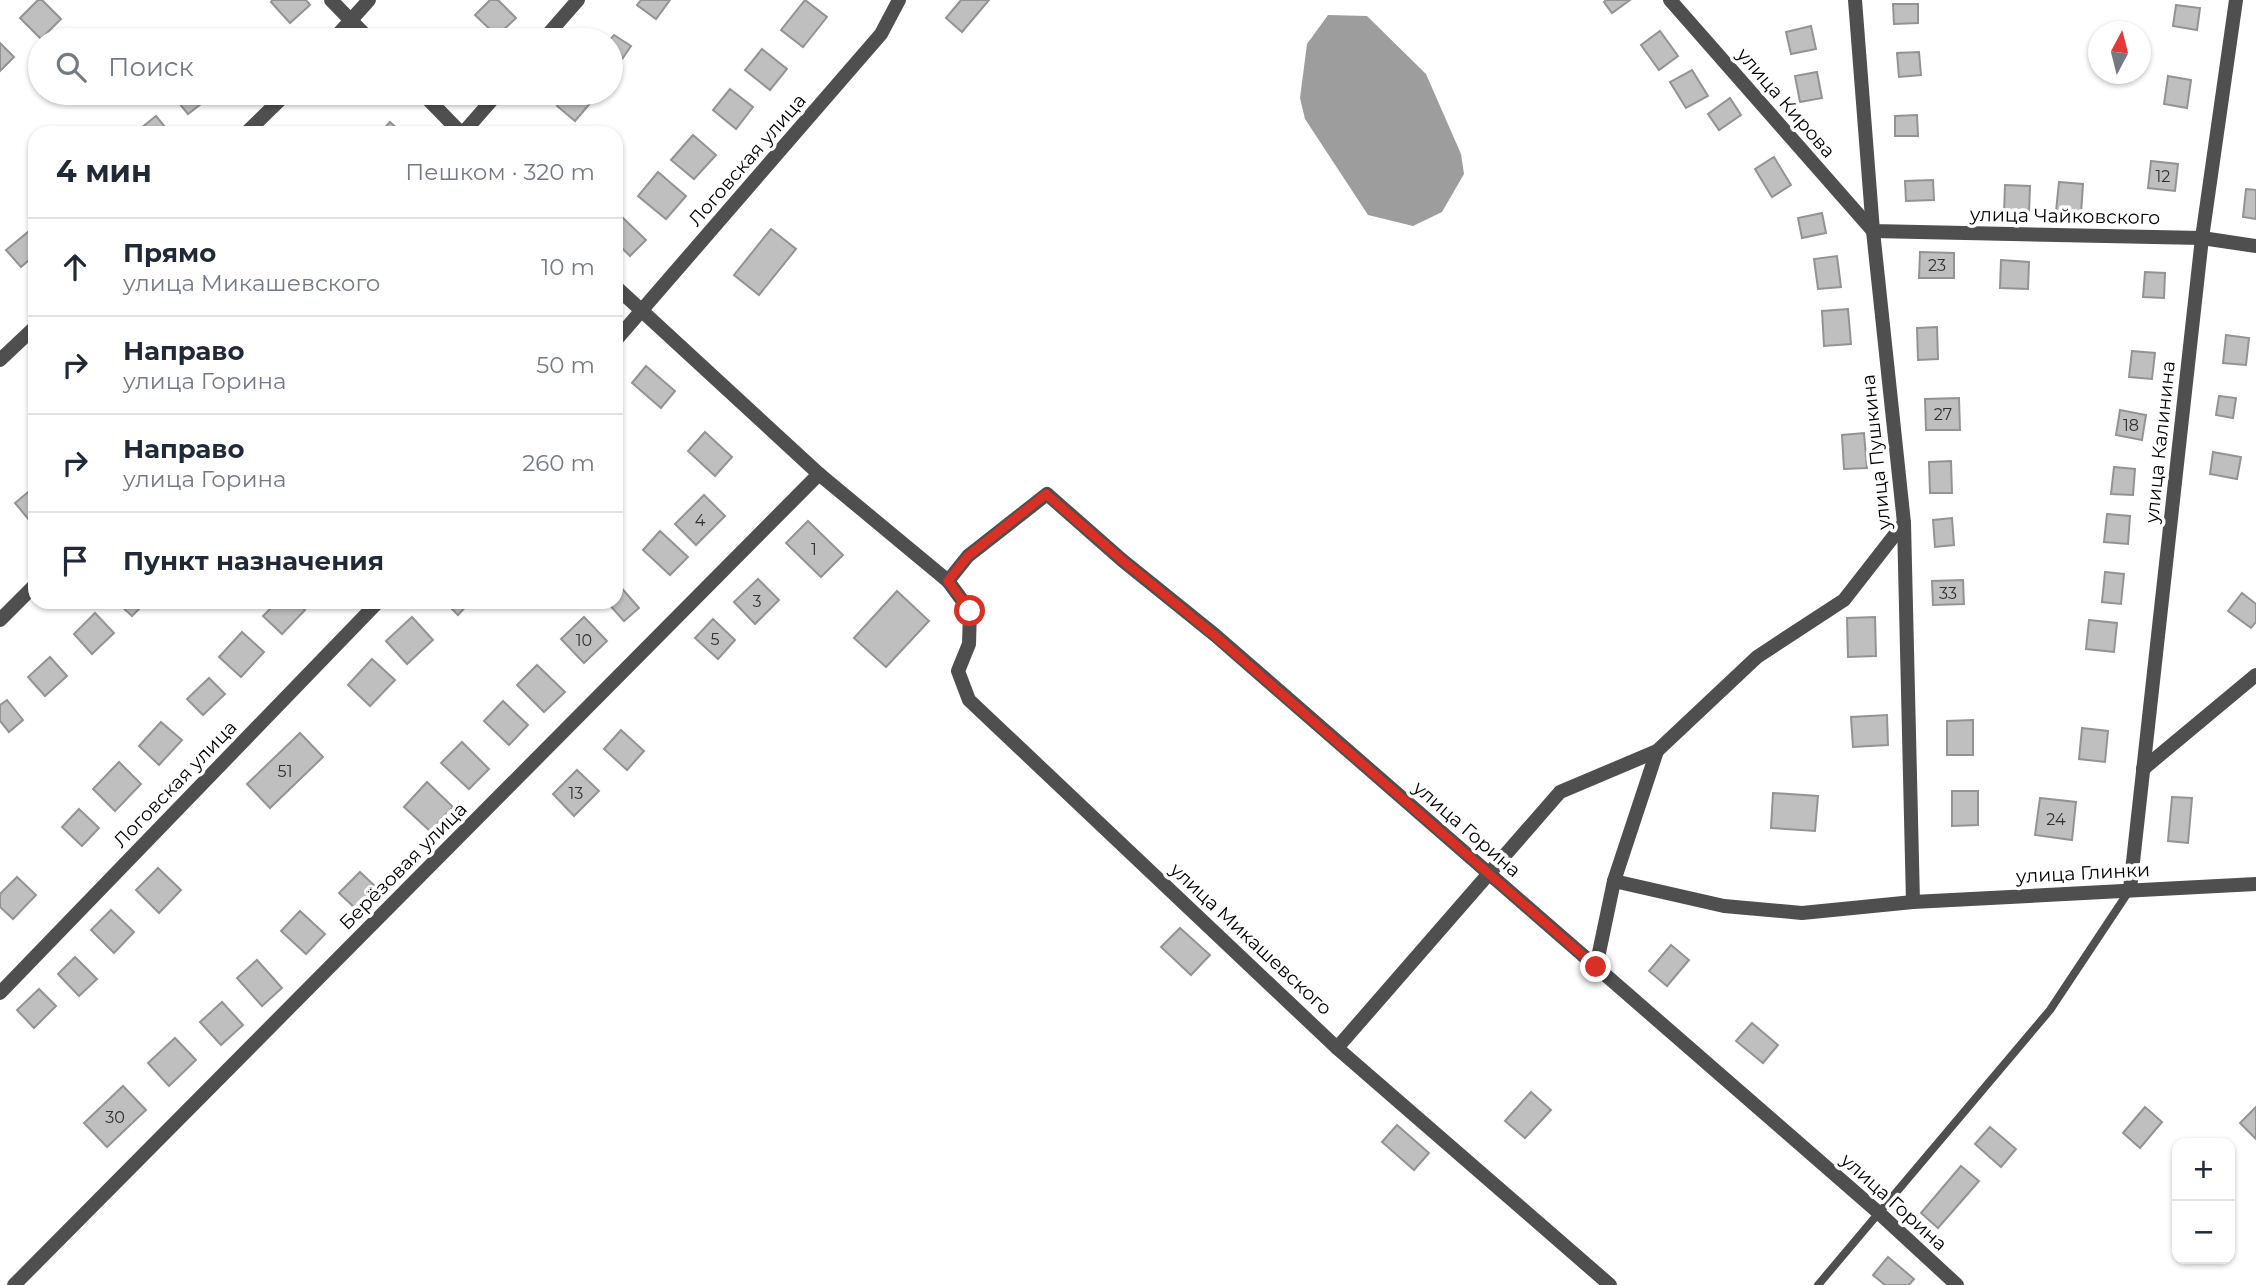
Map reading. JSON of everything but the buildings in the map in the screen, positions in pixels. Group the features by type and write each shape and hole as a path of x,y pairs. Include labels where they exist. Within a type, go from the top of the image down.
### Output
{"street":[{"path":"331,0 357,28"},
{"path":"344,28 369,0"},
{"path":"554,28 578,0"},
{"name":"улица Кирова","path":"1670,0 1873,231"},
{"name":"улица Пушкина","path":"1855,0 1873,231 1904,523 1913,902"},
{"name":"улица Калинина","path":"2130,889 2202,239 2236,0"},
{"name":"Логовская улица","path":"623,332 881,34 897,1"},
{"path":"253,126 275,105"},
{"path":"434,105 455,126"},
{"path":"468,126 487,105"},
{"name":"улица Чайковского","path":"1873,231 2202,239 2256,246"},
{"name":"улица Микашевского","path":"623,294 819,474 948,581 970,611 969,644 958,671 969,700 1337,1048 1610,1285"},
{"path":"0,360 28,334"},
{"name":"Берёзовая улица","path":"14,1285 819,474"},
{"name":"улица Горина","path":"948,581 968,556 1046,494 1489,873 1879,1213 1957,1285"},
{"path":"1337,1048 1560,792 1657,751 1757,657 1844,600 1904,523"},
{"path":"0,620 28,592"},
{"name":"Логовская улица","path":"0,993 371,609"},
{"path":"2143,769 2256,675"},
{"path":"1596,967 1614,881 1657,751"},
{"name":"улица Глинки","path":"1614,881 1724,906 1802,913 1913,902 2256,884"}],"lane":[{"path":"1818,1285 2050,1010 2130,889"}],"shaded area":[{"path":"1328,15 1367,16 1426,74 1461,154 1464,174 1442,212 1413,226 1368,215 1305,119 1300,98 1307,44"}],"route":[{"path":"970,611 948,581 968,556 1046,494 1214,635 1596,967"}]}
